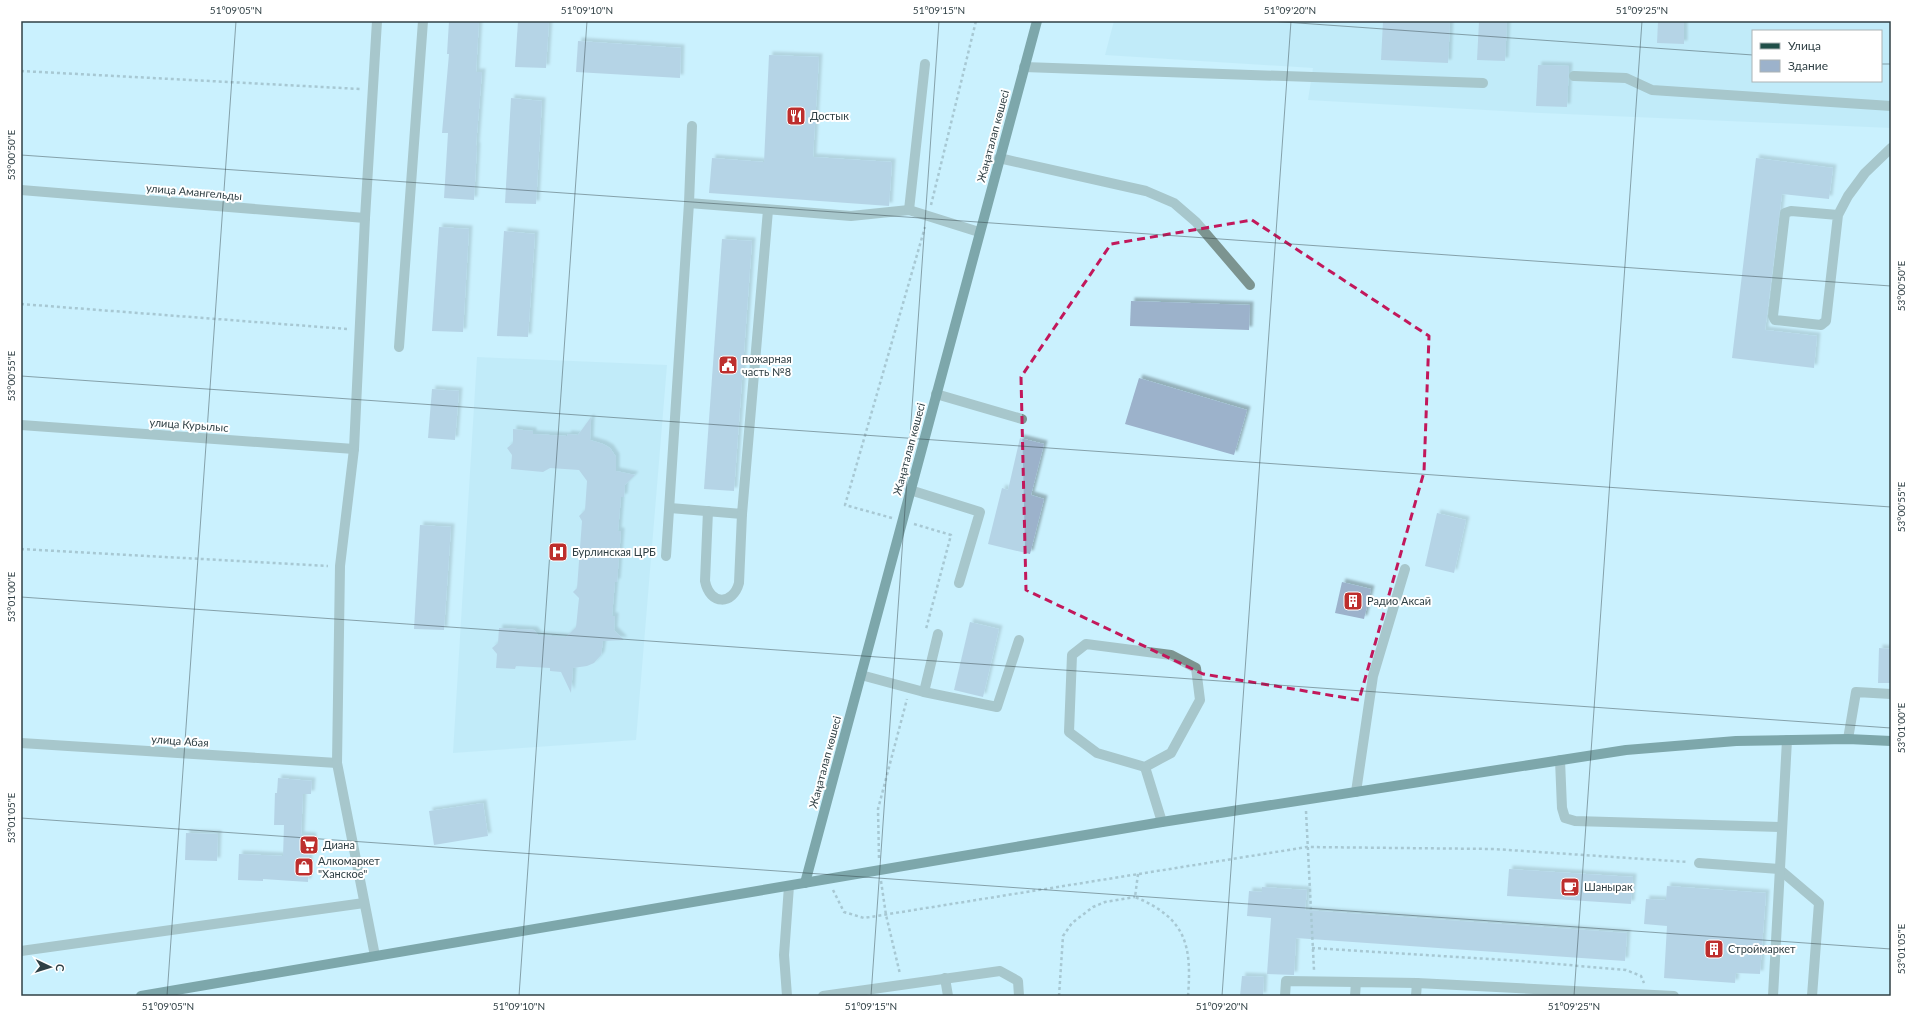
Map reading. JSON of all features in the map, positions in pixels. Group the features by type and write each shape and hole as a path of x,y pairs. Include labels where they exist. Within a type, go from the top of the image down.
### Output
{"main road":[{"name":"Жаңаталап көшесі","path":"804,883 1037,21"},
{"path":"141,996 1162,822 1626,750 1736,741 1848,739 1891,741"}],"street":[{"path":"375,956 337,763 340,566 354,450 365,218 377,21"},
{"path":"400,347 423,21"},
{"path":"909,210 925,64"},
{"path":"1024,67 1483,83"},
{"path":"1574,76 1626,78 1652,90 1891,106"},
{"path":"666,556 692,126"},
{"path":"1838,215 1791,211 1785,213 1773,316 1775,320 1821,325 1826,321 1838,215 1848,196 1865,173 1891,148"},
{"path":"999,158 1146,191 1174,203 1196,222 1250,285"},
{"name":"улица Амангельды","path":"21,190 365,218"},
{"path":"688,203 851,216 909,210 979,232"},
{"path":"708,511 705,581 707,591 713,598 728,598 737,592 739,583 742,514 768,210"},
{"path":"936,394 1022,419"},
{"name":"улица Курылыс","path":"21,425 354,450"},
{"path":"910,490 980,512 959,583"},
{"path":"670,508 742,514"},
{"path":"1356,792 1373,676 1405,569"},
{"path":"924,692 938,634"},
{"path":"861,675 924,692 997,707 1019,640"},
{"path":"1086,644 1171,655 1196,668 1200,700 1171,753 1145,767 1097,753 1068,732 1072,655 1086,644"},
{"path":"1848,739 1856,692 1891,694"},
{"path":"1773,996 1781,827 1787,740"},
{"name":"улица Абая","path":"21,743 337,763"},
{"path":"1560,760 1562,808 1565,818 1575,821 1781,827"},
{"path":"1145,767 1162,822"},
{"path":"1699,863 1779,869 1819,903 1812,996"},
{"path":"787,996 784,955 789,886"},
{"path":"21,951 364,903"},
{"path":"824,996 890,991 945,978 1000,970 1018,981 1019,996"},
{"path":"945,978 948,996"},
{"path":"1285,996 1286,981 1417,983 1674,996"},
{"path":"1355,996 1356,982"},
{"path":"1416,996 1417,983"}],"path":[{"path":"21,71 373,90"},
{"path":"21,304 360,330"},
{"path":"21,549 340,566"},
{"path":"1306,800 1314,982"},
{"path":"828,879 844,912 864,918 1307,847 1494,849 1699,863"},
{"path":"1136,897 1138,874"},
{"path":"1059,996 1063,936 1072,923 1093,907 1105,902 1136,897 1154,904 1174,922 1187,944 1190,966 1188,996"},
{"path":"1312,948 1522,961 1626,970 1641,976 1650,994"}],"highlighted area":[{"path":"1252,220 1429,336 1424,472 1359,700 1203,674 1026,590 1021,377 1111,244"}],"shaded area":[{"path":"1114,21 1891,21 1891,128 1521,112 1308,100 1313,68 1105,55"},
{"name":"Бурлинская ЦРБ","path":"477,357 667,365 636,740 453,753"}],"building":[{"path":"449,21 479,21 476,72 482,72 476,146 474,200 444,198 448,133 442,133 449,54 447,54"},
{"path":"518,21 549,21 546,68 515,67"},
{"path":"1383,21 1450,21 1448,63 1381,60"},
{"path":"1479,21 1507,21 1505,61 1477,60"},
{"path":"1658,21 1684,21 1684,44 1657,43"},
{"path":"578,41 681,48 680,78 576,72"},
{"path":"769,55 819,57 813,157 892,162 889,206 709,193 712,158 764,162"},
{"path":"1538,65 1569,66 1567,107 1536,106"},
{"path":"511,98 542,101 536,204 505,203"},
{"path":"1756,158 1833,168 1829,199 1782,194 1765,330 1817,336 1814,368 1732,358"},
{"path":"439,227 469,229 463,332 432,331"},
{"path":"504,231 535,234 528,337 497,336"},
{"name":"пожарная часть №8","path":"722,239 752,241 734,491 704,489"},
{"path":"1131,301 1250,305 1249,330 1130,326"},
{"path":"1139,378 1247,410 1234,455 1125,424"},
{"path":"432,389 459,391 455,440 428,438"},
{"path":"591,417 590,440 610,448 616,457 616,471 635,475 625,485 624,497 621,497 618,531 621,531 617,582 615,582 612,616 615,616 614,630 624,640 603,641 601,655 594,663 587,666 573,668 571,693 561,672 550,671 550,668 516,666 515,669 496,668 497,654 492,648 498,643 499,628 534,630 538,635 566,637 576,627 579,598 573,592 577,588 582,521 579,516 585,510 587,481 579,470 550,468 543,472 511,469 512,455 507,448 513,443 513,429 533,431 533,434 567,436 568,434 578,435"},
{"path":"1020,438 1044,444 1031,495 1044,499 1030,554 988,544 1002,488 1008,490"},
{"path":"1437,513 1466,520 1454,573 1425,566"},
{"path":"420,525 451,527 444,630 414,629"},
{"name":"Радио Аксай","path":"1342,582 1371,589 1364,619 1335,613"},
{"path":"970,622 999,629 983,697 954,690"},
{"path":"1879,648 1891,649 1891,683 1878,683"},
{"path":"278,778 312,781 311,794 303,794 301,835 313,836 312,853 309,853 308,882 263,879 263,881 238,880 239,854 283,856 284,825 274,825 275,793 277,793"},
{"path":"483,803 488,836 434,845 429,811"},
{"path":"186,833 218,834 217,861 185,860"},
{"name":"Шанырак","path":"1509,869 1633,877 1631,904 1507,896"},
{"name":"Строймаркет","path":"1667,886 1766,893 1760,974 1736,973 1735,983 1664,978 1667,926 1644,924 1646,899 1666,900"},
{"path":"1262,887 1307,890 1305,910 1627,933 1625,961 1296,938 1294,975 1267,974 1271,918 1247,916 1249,891 1262,892"},
{"path":"1242,976 1264,977 1263,996 1240,996"}],"place":[{"name":"Достык","path":"796,116"},
{"name":"пожарная часть №8","path":"728,365"},
{"name":"Бурлинская ЦРБ","path":"558,552"},
{"name":"Радио Аксай","path":"1353,601"},
{"name":"Диана","path":"309,845"},
{"name":"Алкомаркет \"Ханское\"","path":"304,867"},
{"name":"Шанырак","path":"1570,887"},
{"name":"Строймаркет","path":"1714,949"}]}
